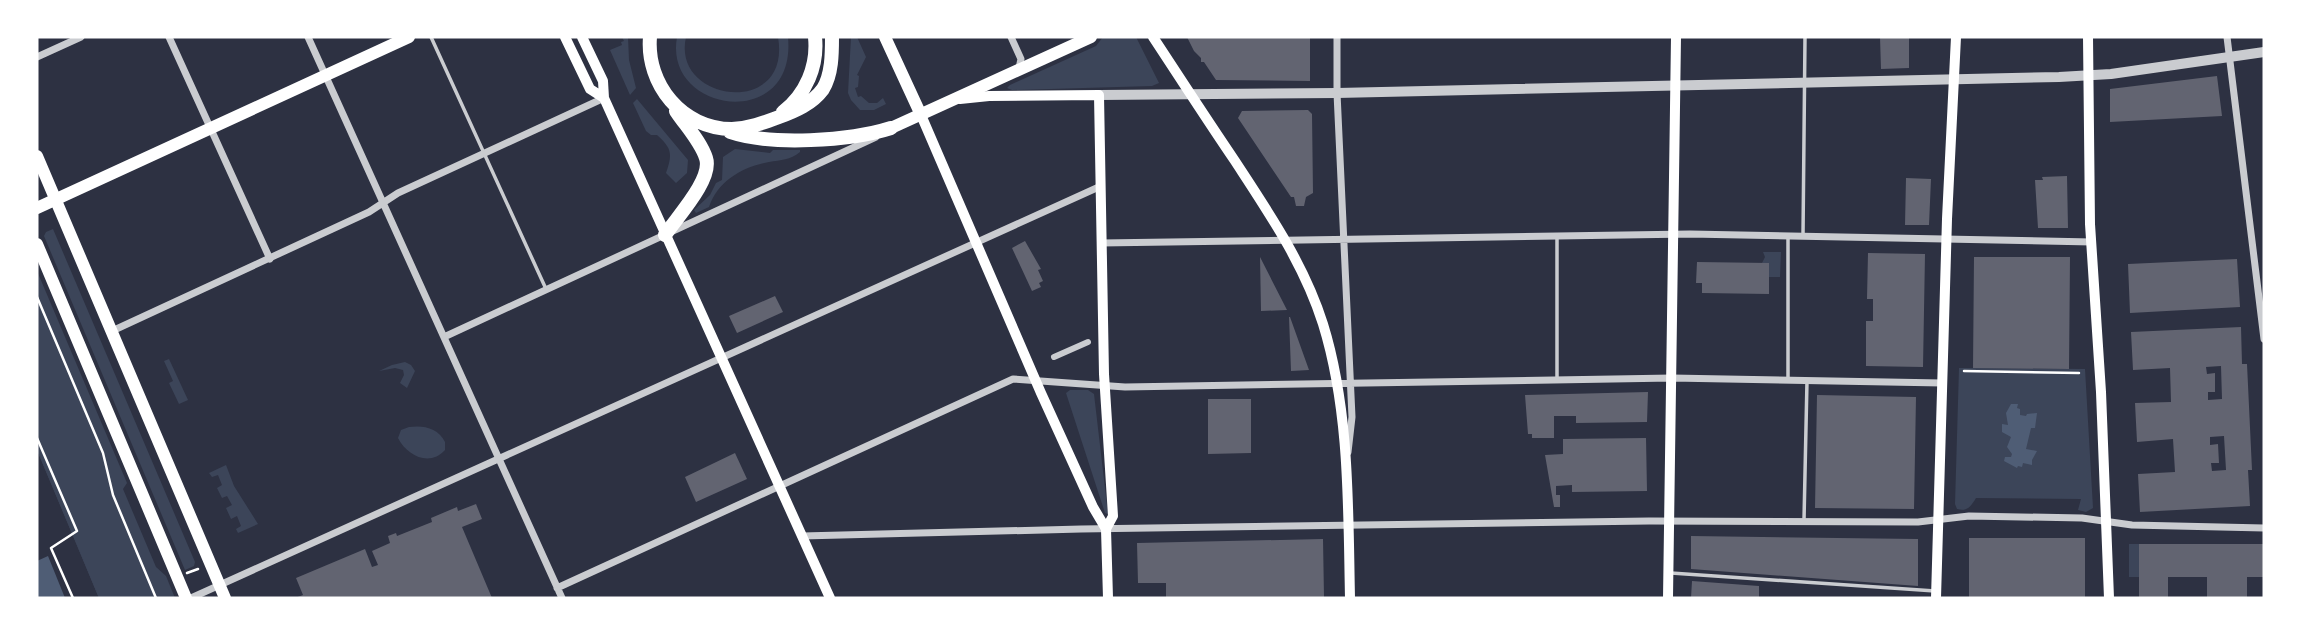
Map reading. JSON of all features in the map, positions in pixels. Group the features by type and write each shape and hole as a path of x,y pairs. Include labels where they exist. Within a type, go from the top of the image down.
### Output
{"highway":[{"path":"650,37 652,65 664,93 702,149 708,164 702,183 665,235"},
{"path":"766,122 794,102 807,84 814,63 815,37"},
{"path":"720,128 744,128 766,122 799,109 818,94 826,82 830,67 832,37"},
{"path":"664,93 686,115 741,136 775,139 857,136 891,128"}],"main road":[{"path":"37,208 410,37"},
{"path":"565,37 590,89 604,98"},
{"path":"582,37 603,81 604,98 830,598"},
{"path":"885,37 1036,381 1093,507 1106,529"},
{"path":"891,128 1091,37"},
{"path":"1153,37 1286,241 1306,279 1322,323 1336,382 1344,461 1350,598"},
{"path":"1668,598 1676,37"},
{"path":"1936,595 1956,37"},
{"path":"2088,37 2092,242 2109,598"},
{"path":"954,100 989,96 1099,95 1105,386 1112,516 1106,529 1108,598"},
{"path":"37,156 225,598"},
{"path":"37,244 188,598"}],"street":[{"path":"37,57 81,37"},
{"path":"169,37 270,259"},
{"path":"308,37 562,598"},
{"path":"1011,37 1021,60 1018,70"},
{"path":"1337,37 1337,93 1352,427 1350,445 1344,461"},
{"path":"2227,37 2263,312 2264,339"},
{"path":"1099,95 1337,93 1954,80 2089,75 2264,52"},
{"path":"112,331 270,259 604,98"},
{"path":"443,337 858,147 891,128"},
{"path":"188,598 1101,186"},
{"path":"1101,243 1673,235 2092,242"},
{"path":"1054,357 1088,342"},
{"path":"557,588 1016,379 1105,386 1672,378 1942,383"},
{"path":"802,536 1669,521 1918,522 1969,516 2082,518 2132,526 2264,528"}],"lane":[{"path":"431,37 546,289"},
{"path":"1803,237 1805,37"},
{"path":"1557,237 1557,379"},
{"path":"1788,237 1788,380"},
{"path":"1804,522 1807,380"},
{"path":"1669,573 1936,595"}],"path":[{"path":"37,297 103,453 113,495 156,598"},
{"path":"1964,371 2079,373"},
{"path":"37,438 77,531 51,548 73,598"},
{"path":"187,573 198,569"}],"shaded area":[{"path":"622,37 628,37 629,60 636,88 630,95 610,50 622,45"},
{"path":"677,37 686,37 686,59 696,76 712,87 732,92 751,90 767,80 777,63 778,37 788,37 785,67 772,88 753,99 731,102 708,96 690,83 678,63"},
{"path":"851,37 857,37 866,57 857,75 858,87 855,88 858,97 861,96 869,103 877,103 883,98 886,104 874,110 860,110 848,93"},
{"path":"1103,37 1136,37 1159,83 1152,86 1007,88 1096,46"},
{"path":"637,99 688,160 687,173 676,183 666,173 670,157 668,148 657,135 646,131 633,103"},
{"path":"735,149 770,153 773,150 800,152 789,158 750,167 732,177 718,190 709,207 696,213 694,210 710,195 716,183 722,180 723,157"},
{"path":"53,229 195,562 194,566 185,570 44,236"},
{"path":"1763,252 1781,252 1780,277 1769,277 1769,263 1762,263 1765,257"},
{"path":"37,271 127,483 123,489 156,567 166,576 175,598 37,598"},
{"path":"169,359 188,400 179,404 169,383 173,381 164,361"},
{"path":"405,362 415,371 407,388 400,383 403,370 395,368 379,371 392,365"},
{"path":"1959,368 2085,369 2093,508 2086,512 2078,510 2081,499 1976,498 1967,509 1957,509"},
{"path":"1070,390 1088,390 1094,394 1108,514 1105,513 1066,393"},
{"path":"2011,404 2018,404 2020,415 2037,413 2035,428 2031,428 2026,449 2037,451 2032,465 2023,463 2022,467 2017,468 2004,461 2005,457 2011,457 2012,454 2007,447 2011,437 2002,432 2002,424 2008,425 2006,413"},
{"path":"425,427 434,431 445,442 445,450 433,458 413,454 398,438 401,430"},
{"path":"37,450 99,598 37,598"},
{"path":"226,465 234,486 258,524 238,533 236,529 241,526 237,516 231,519 226,508 232,505 227,496 222,498 217,488 222,485 218,475 212,477 209,473"},
{"path":"2129,544 2139,544 2139,577 2129,577"}],"pier":[{"path":"37,450 99,598 65,598 48,556 37,561"}],"building":[{"path":"1187,37 1310,37 1310,81 1216,80 1204,62 1201,62"},
{"path":"1880,37 1909,37 1909,68 1881,69"},
{"path":"2217,76 2222,116 2110,122 2110,89"},
{"path":"1308,110 1312,114 1313,193 1306,197 1304,206 1296,206 1294,197 1291,197 1238,118 1242,111"},
{"path":"2067,176 2068,228 2038,228 2035,180 2043,180 2042,177"},
{"path":"1906,178 1931,179 1929,225 1905,225"},
{"path":"1025,241 1041,269 1038,270 1043,281 1039,283 1041,287 1032,291 1012,248"},
{"path":"1868,253 1925,254 1923,367 1866,366 1866,321 1873,321 1873,299 1867,299"},
{"path":"1260,257 1287,310 1261,311"},
{"path":"1974,257 2070,257 2069,369 1973,368"},
{"path":"2237,259 2240,307 2130,313 2128,264"},
{"path":"1697,262 1769,263 1769,294 1702,293 1702,283 1696,283"},
{"path":"775,296 783,312 737,333 729,316"},
{"path":"1290,317 1309,370 1291,371"},
{"path":"2241,327 2242,364 2247,364 2252,470 2248,470 2250,506 2140,512 2138,474 2175,472 2173,439 2137,442 2135,403 2171,402 2170,368 2133,370 2131,332","holes":["2221,366 2222,399 2208,400 2208,392 2215,392 2215,373 2207,374 2206,367","2224,436 2226,470 2212,471 2211,463 2219,463 2218,444 2210,445 2210,437"]},
{"path":"1648,392 1647,422 1576,423 1576,416 1554,416 1554,438 1532,438 1532,434 1528,434 1525,395"},
{"path":"1817,395 1916,397 1914,509 1815,508"},
{"path":"1208,399 1251,399 1251,453 1208,454"},
{"path":"1646,438 1647,491 1572,492 1572,485 1556,486 1556,495 1560,495 1560,507 1554,507 1545,455 1563,454 1563,439"},
{"path":"735,453 747,479 696,502 685,477"},
{"path":"476,504 482,519 462,527 492,598 295,598 303,595 296,578 365,549 372,567 378,565 372,551 390,543 388,536 396,533 397,536 432,522 431,518 457,507 458,511"},
{"path":"1691,536 1918,539 1918,586 1691,569"},
{"path":"1969,538 2085,538 2085,598 1969,598"},
{"path":"1323,539 1324,597 1166,598 1166,583 1138,583 1137,543"},
{"path":"2139,544 2264,544 2264,577 2247,577 2247,598 2207,598 2207,577 2168,577 2168,598 2139,598"},
{"path":"1692,581 1759,586 1759,598 1691,598"}]}
